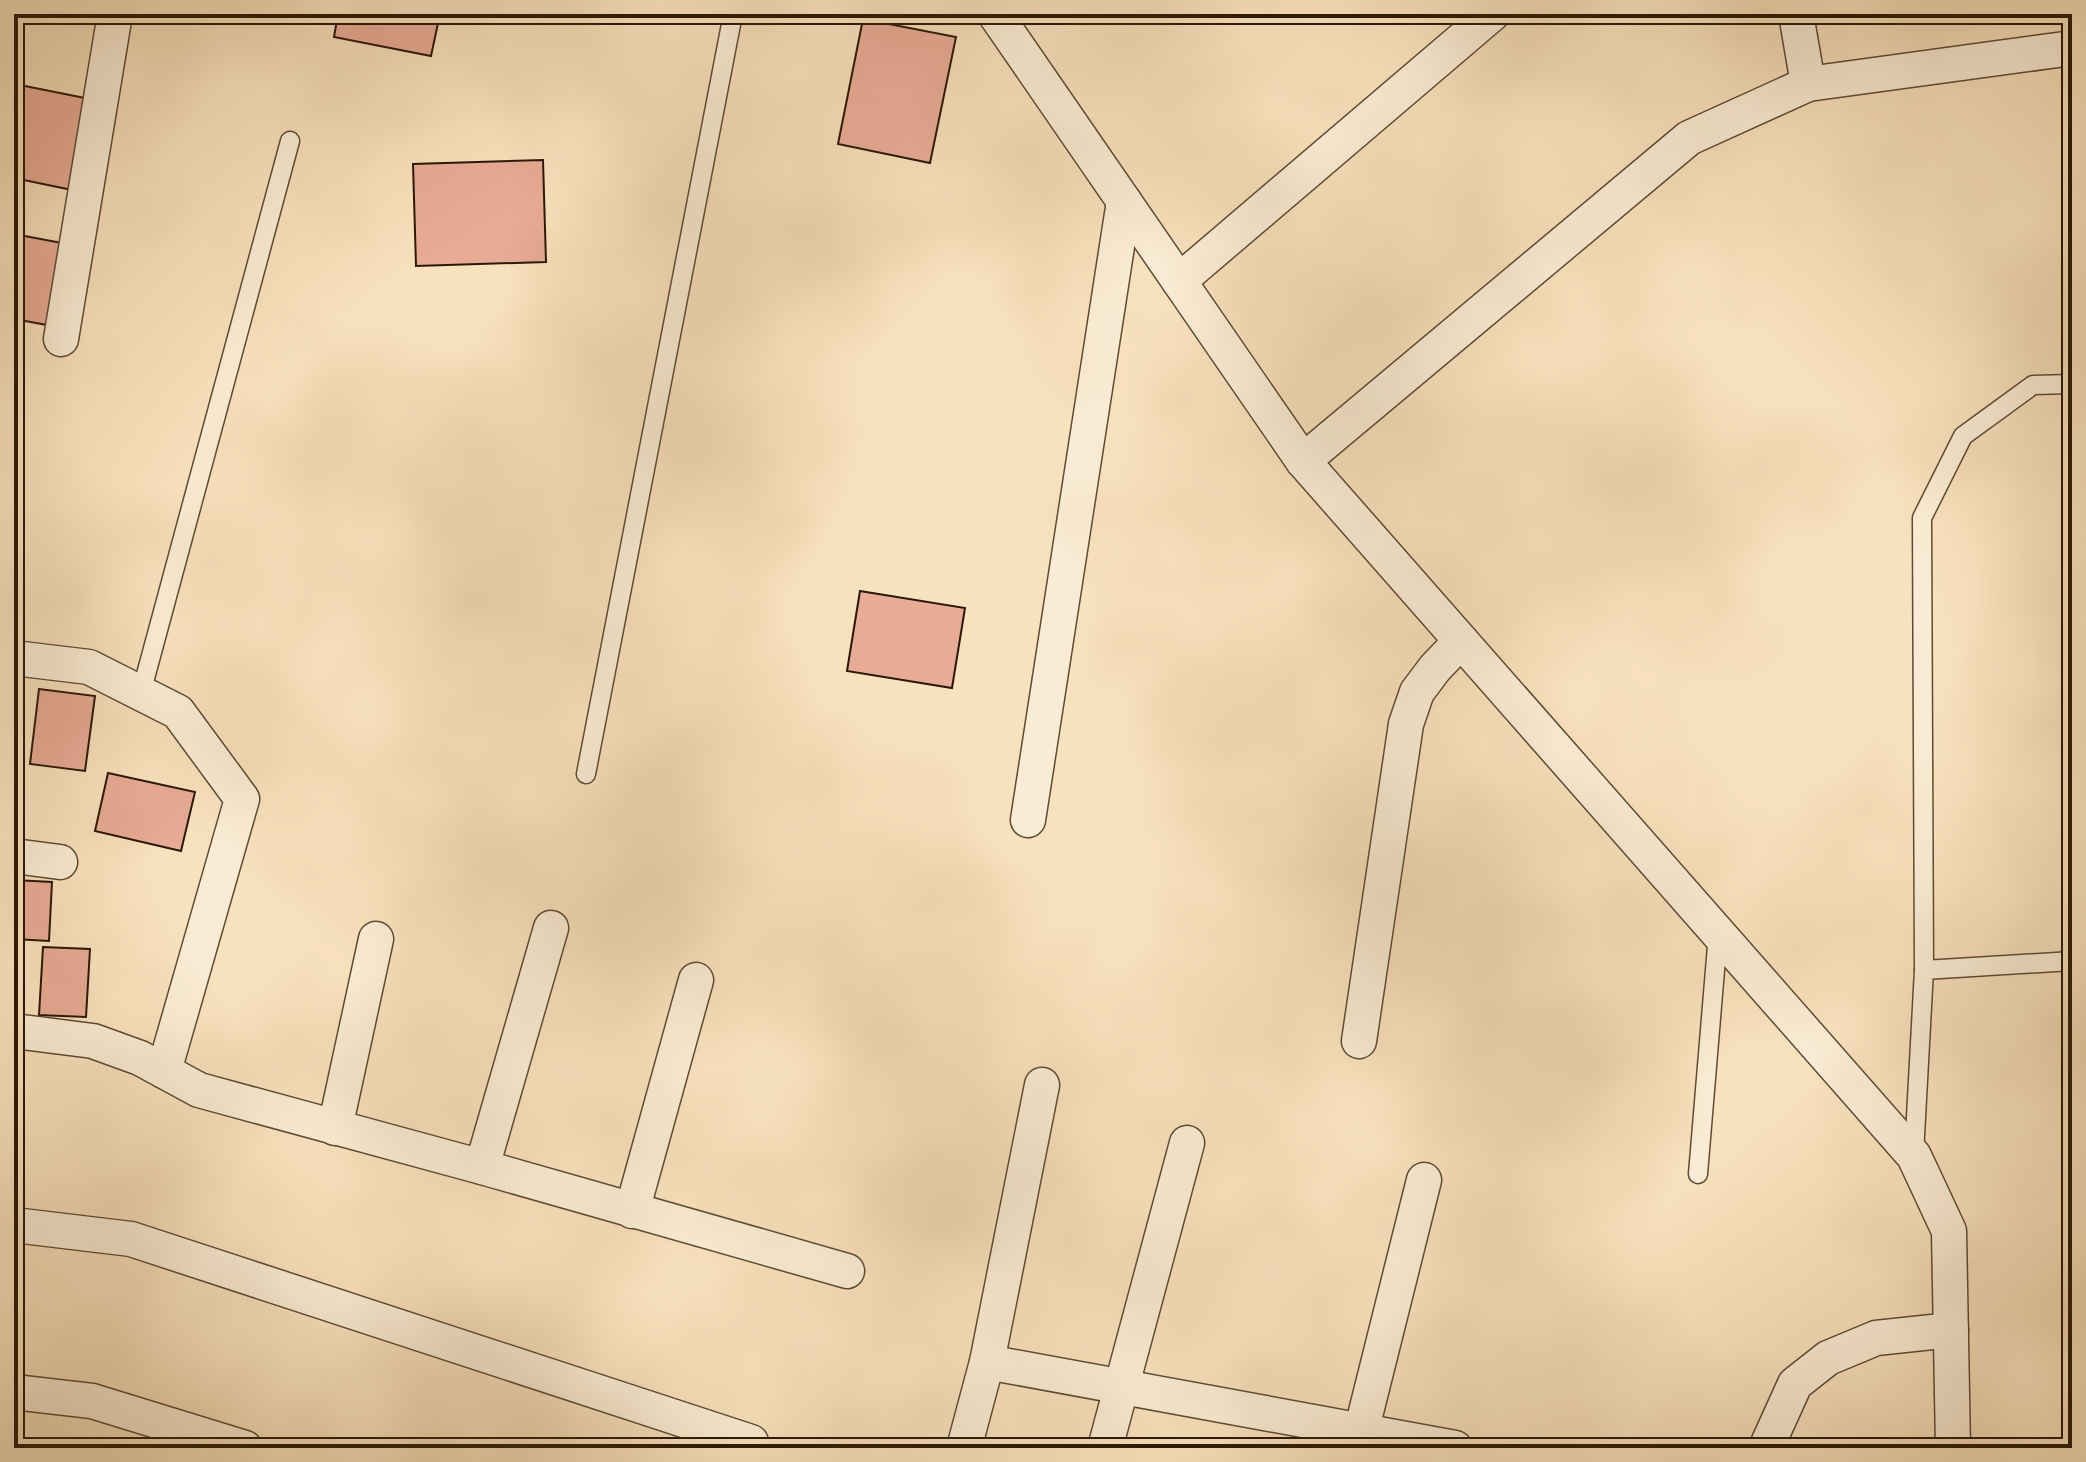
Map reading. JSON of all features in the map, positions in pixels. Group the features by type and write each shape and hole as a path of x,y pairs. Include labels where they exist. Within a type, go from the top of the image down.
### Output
{"street":[{"path":"61,339 115,14"},
{"path":"995,14 1303,461 1914,1156 1949,1231 1953,1448"},
{"path":"1179,281 1492,14"},
{"path":"1796,14 1808,84"},
{"path":"1303,461 1689,138 1808,84 2072,48"},
{"path":"1028,820 1124,201"},
{"path":"1359,1041 1406,724 1417,692 1461,641"},
{"path":"14,658 89,667 178,712 242,799 164,1071"},
{"path":"14,856 60,862"},
{"path":"482,1167 551,928"},
{"path":"335,1128 376,939"},
{"path":"632,1211 696,980"},
{"path":"14,1031 93,1041 140,1058 199,1090 847,1271"},
{"path":"964,1448 987,1362 1042,1085"},
{"path":"1105,1448 1187,1143"},
{"path":"1359,1440 1424,1180"},
{"path":"14,1225 131,1239 751,1442"},
{"path":"1766,1448 1795,1384 1828,1358 1876,1338 1951,1330"},
{"path":"987,1362 1123,1387 1359,1440 1455,1448"},
{"path":"14,1392 92,1401 245,1448"}],"lane":[{"path":"586,774 733,14"},
{"path":"141,693 290,141"},
{"path":"1914,1156 1924,970 1922,518 1963,436 2033,385 2072,384"},
{"path":"1698,1174 1718,934"},
{"path":"1924,970 2072,961"}],"building":[{"path":"338,14 440,14 431,56 334,37"},
{"path":"863,19 956,37 930,163 838,144"},
{"path":"20,85 90,99 72,190 14,178 14,113"},
{"path":"543,160 546,262 416,266 413,164"},
{"path":"14,234 62,243 47,325 14,319"},
{"path":"860,591 965,608 952,688 847,671"},
{"path":"39,689 95,696 85,771 30,764"},
{"path":"108,773 195,792 181,851 95,831"},
{"path":"14,880 52,882 49,941 14,939"},
{"path":"43,947 90,949 86,1017 39,1015"},
{"path":"14,1415 24,1416 21,1448 14,1448"}]}
